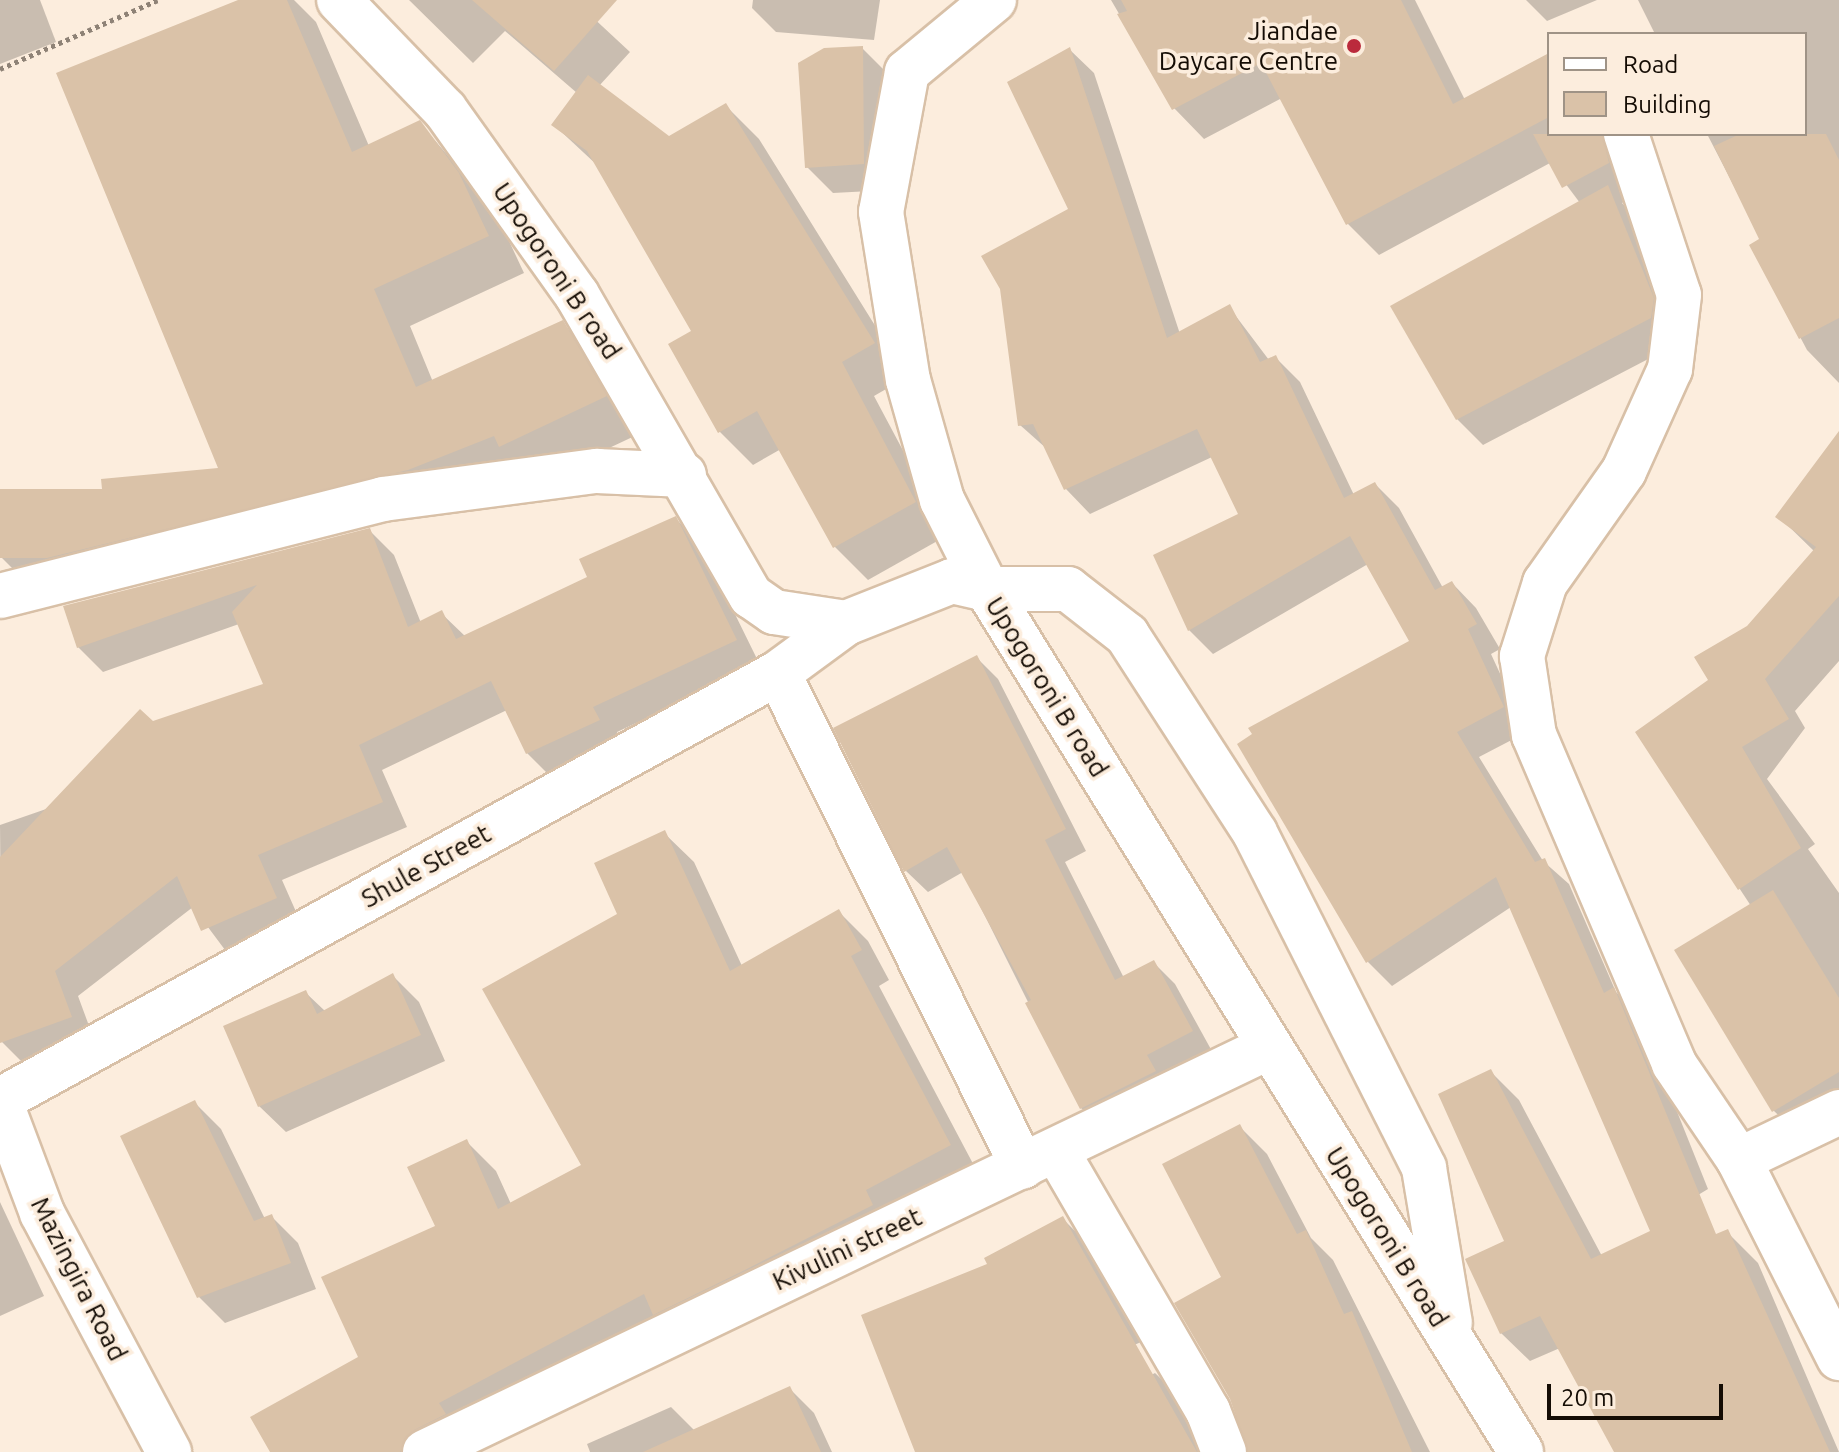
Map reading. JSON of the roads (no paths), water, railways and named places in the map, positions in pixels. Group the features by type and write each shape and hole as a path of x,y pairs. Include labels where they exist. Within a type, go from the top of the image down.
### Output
{"street":[{"name":"Upogoroni B road","path":"339,0 445,110 520,213 684,475 751,596 774,612 846,623 952,581 987,589 1521,1452"},
{"path":"994,0 907,72 881,212 913,395 942,500 987,589 1068,589 1127,635 1255,833 1424,1168 1453,1343"},
{"path":"1627,136 1679,295 1670,369 1624,471 1545,583 1522,656 1534,735 1585,863 1674,1064 1739,1160 1839,1358"},
{"path":"0,596 383,499 597,471 684,475"},
{"name":"Shule Street","path":"0,1101 778,673 846,623"},
{"path":"778,673 1040,1158 1208,1411 1224,1452"},
{"name":"Kivulini street","path":"425,1452 1269,1047"},
{"name":"Mazingira Road","path":"0,1101 42,1213 169,1452"},
{"path":"1739,1160 1839,1112"}],"place":[{"name":"Jiandae Daycare Centre","path":"1354,46"}]}
